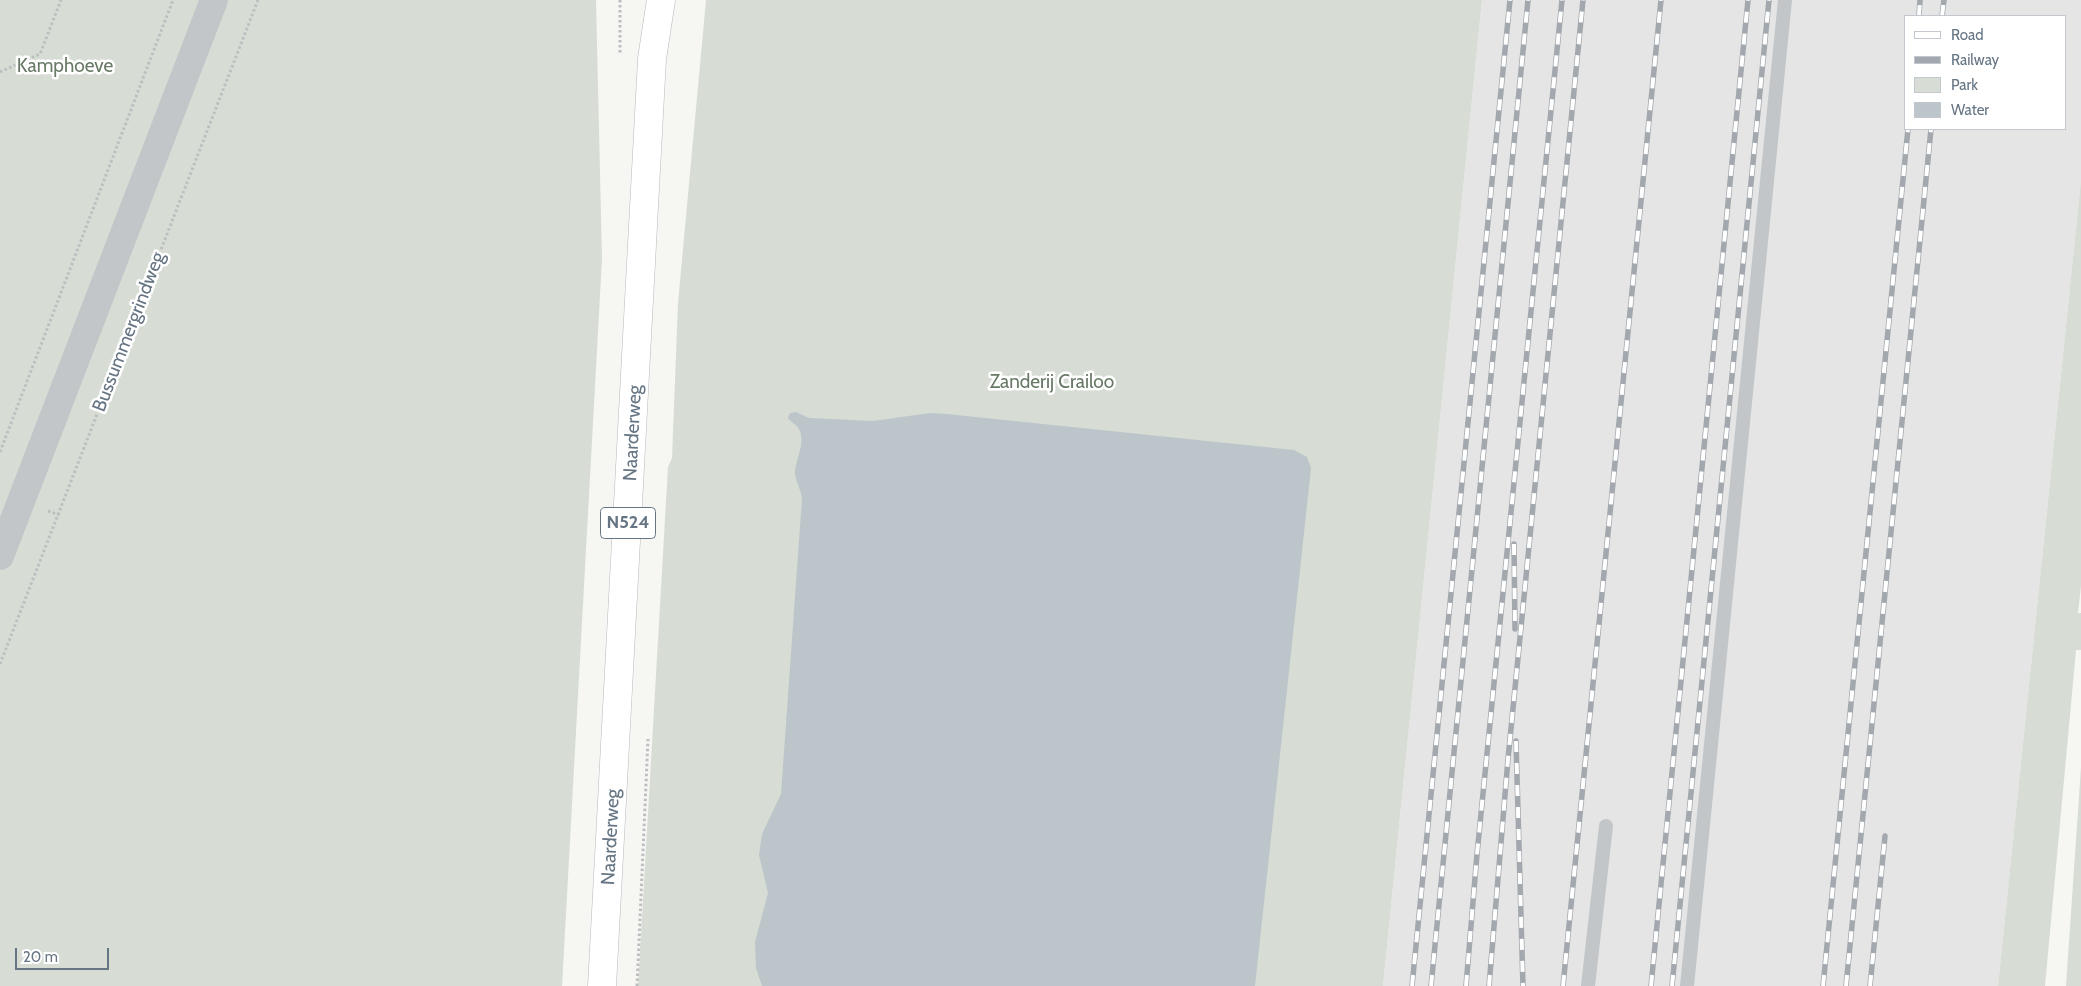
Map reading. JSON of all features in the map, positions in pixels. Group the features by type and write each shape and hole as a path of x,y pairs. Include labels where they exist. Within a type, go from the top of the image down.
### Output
{"main road":[{"name":"Naarderweg","path":"649,0 652,59"},
{"name":"Naarderweg","path":"602,986 652,59 661,0"}],"street":[{"path":"0,556 214,0"}],"lane":[{"path":"1687,986 1785,0"},
{"path":"1588,986 1606,826"}],"path":[{"path":"0,72 40,54 61,0"},
{"path":"0,452 173,0"},
{"name":"Bussummergrindweg","path":"0,664 258,0"}],"shaded area":[{"path":"1482,0 2081,0 2081,180 1998,986 1383,986"}],"green space":[{"name":"Kamphoeve","path":"0,0 596,0 602,259 562,986 0,986"},
{"name":"Zanderij Crailoo","path":"706,0 1482,0 1383,986 638,986 668,467 672,458 678,303"},
{"path":"2081,180 2081,586 2078,613 2081,613 2081,650 2076,650 2045,986 1998,986"},
{"path":"2081,767 2081,986 2066,986"}],"water":[{"path":"796,412 809,418 873,421 930,413 947,414 1294,450 1307,457 1311,468 1255,986 762,986 756,968 755,942 768,893 759,855 762,834 781,794 802,498 795,472 801,445 801,434 798,427 788,418 790,413"}],"railway":[{"path":"1412,986 1510,0"},
{"path":"1431,986 1528,0"},
{"path":"1466,986 1477,854 1562,0"},
{"path":"1489,986 1508,759 1583,0"},
{"path":"1563,986 1661,0"},
{"path":"1651,986 1748,0"},
{"path":"1672,986 1769,0"},
{"path":"1919,15 1920,0"},
{"path":"1942,15 1944,0"},
{"path":"1823,986 1908,130"},
{"path":"1846,986 1931,130"},
{"path":"1514,544 1515,629"},
{"path":"1516,741 1523,986"},
{"path":"1870,986 1885,836"}]}
